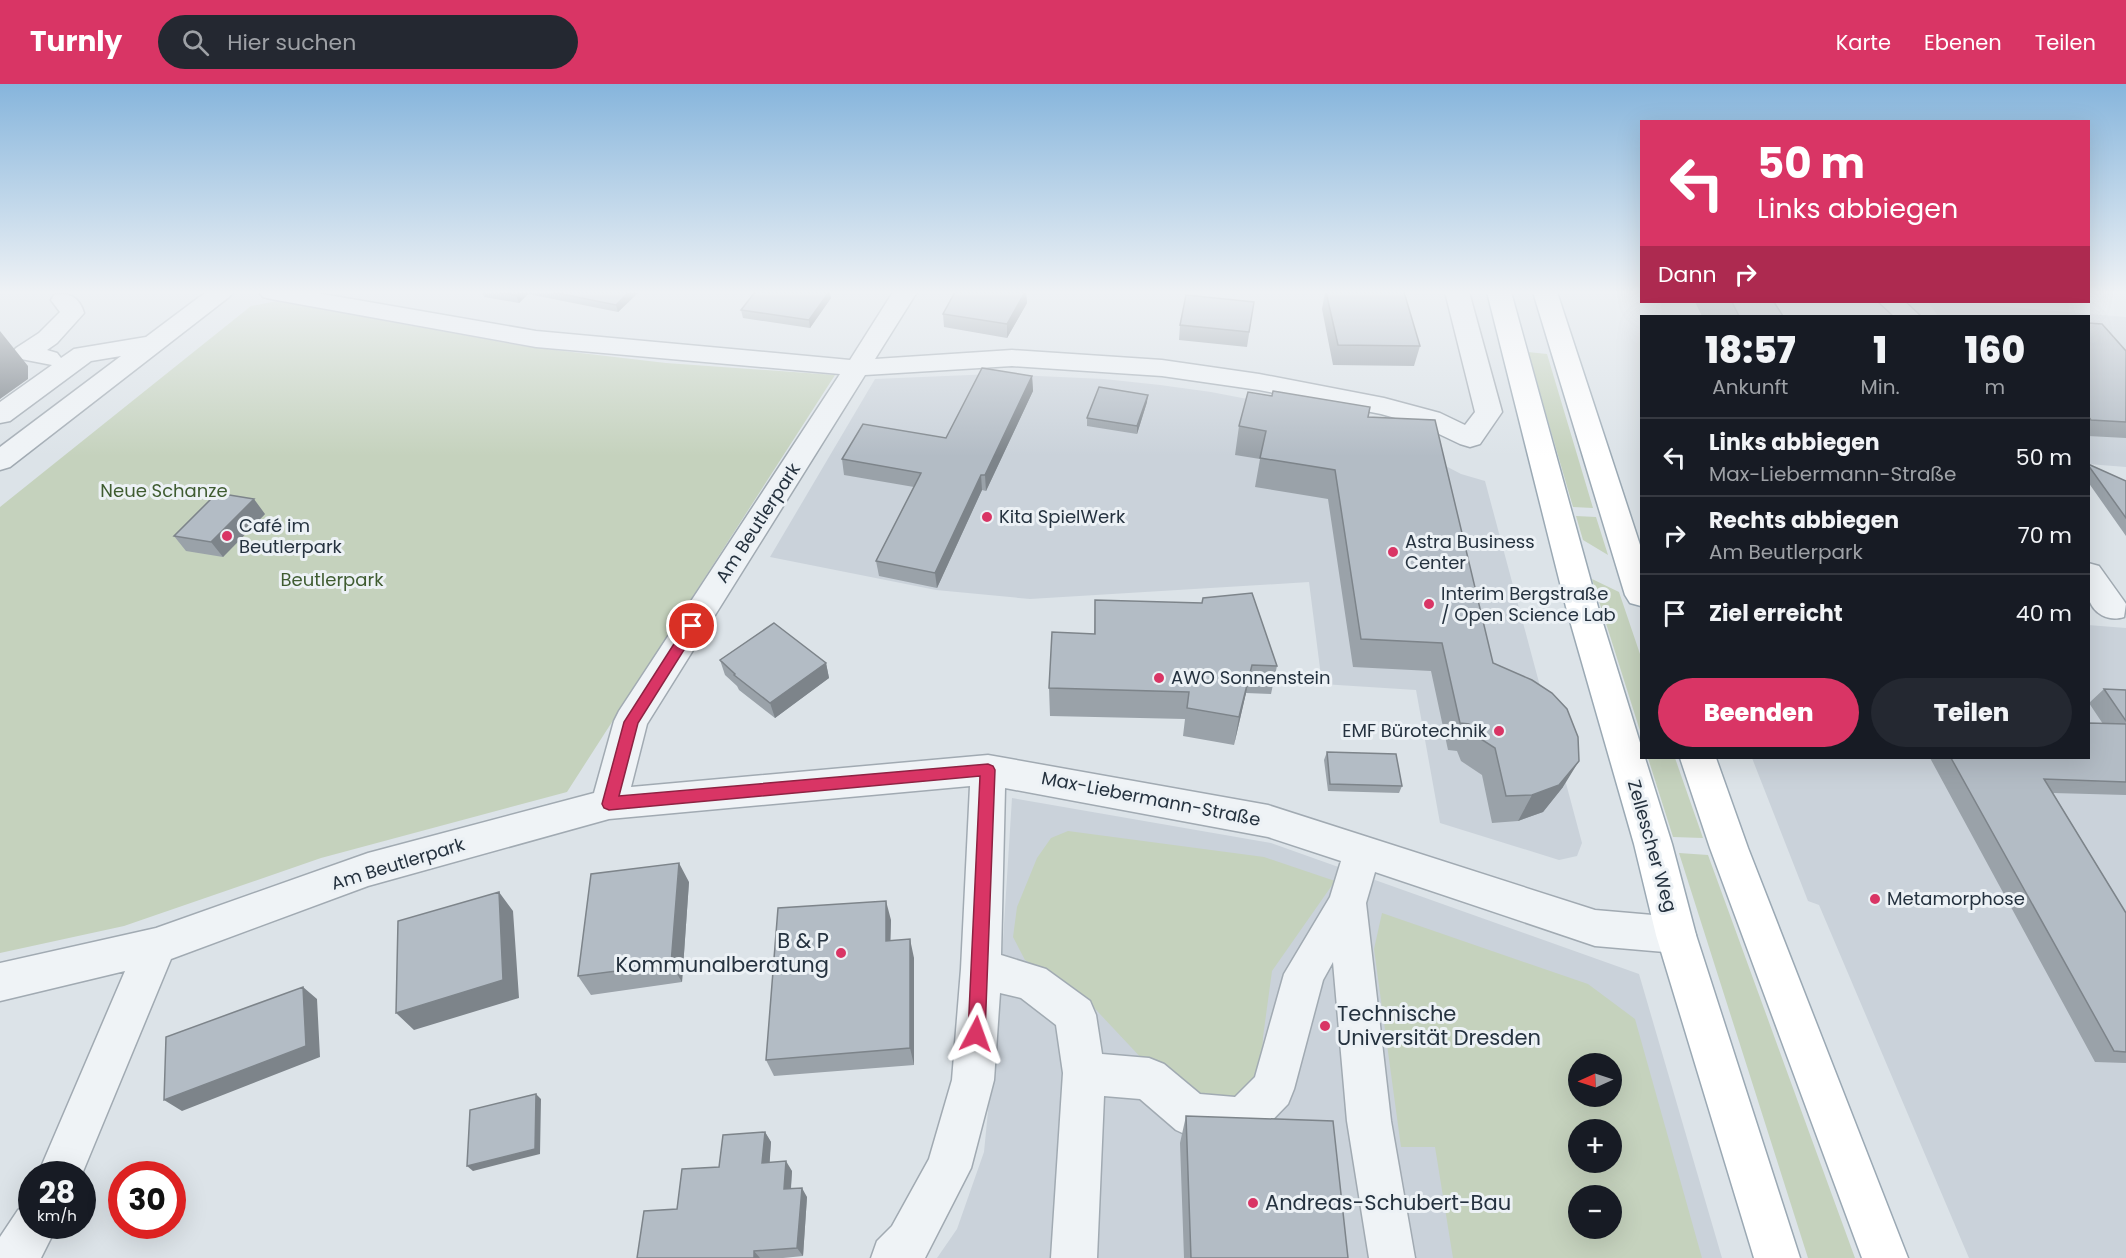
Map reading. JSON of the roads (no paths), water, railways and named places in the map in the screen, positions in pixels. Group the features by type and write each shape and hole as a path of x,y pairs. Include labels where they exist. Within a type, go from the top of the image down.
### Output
{"main road":[{"name":"Zellescher Weg","path":"1513,347 1582,607 1653,844 1676,935 1777,1258"},
{"path":"1563,347 1638,581"},
{"path":"1698,759 1729,848 1885,1258"}],"street":[{"path":"35,347 25,354 48,358"},
{"path":"0,415 83,354 130,347"},
{"path":"0,461 150,347"},
{"path":"623,347 857,368 1012,358 1162,368 1259,382 1384,406 1430,419 1470,438 1489,412 1472,347"},
{"name":"Am Beutlerpark","path":"0,982 156,946 368,870 609,804 631,722 870,347"},
{"path":"2090,577 2109,609"},
{"path":"894,1258 908,1242 949,1168 973,1080 980,979 988,770"},
{"name":"Max-Liebermann-Straße","path":"609,804 988,770 1268,821 1362,854 1595,928 1676,935"},
{"path":"1084,1074 1149,1079 1191,1115 1243,1120 1273,1089 1304,974 1347,903 1362,854"},
{"path":"1347,903 1369,1121 1392,1258"},
{"path":"65,1161 156,946"},
{"path":"980,979 1032,982 1075,1015 1084,1074 1074,1258"},
{"path":"14,1258 26,1239"}],"place":[{"name":"Kita SpielWerk","path":"987,517"},
{"name":"Café im Beutlerpark","path":"227,536"},
{"name":"Astra Business Center","path":"1393,552"},
{"name":"Interim Bergstraße / Open Science Lab","path":"1429,604"},
{"name":"AWO Sonnenstein","path":"1159,678"},
{"name":"EMF Bürotechnik","path":"1499,731"},
{"name":"Metamorphose","path":"1875,899"},
{"name":"B & P Kommunalberatung","path":"841,953"},
{"name":"Technische Universität Dresden","path":"1325,1026"},
{"name":"Andreas-Schubert-Bau","path":"1253,1203"}],"park label":[{"name":"Neue Schanze","path":"164,491"},
{"name":"Beutlerpark","path":"332,580"}]}
